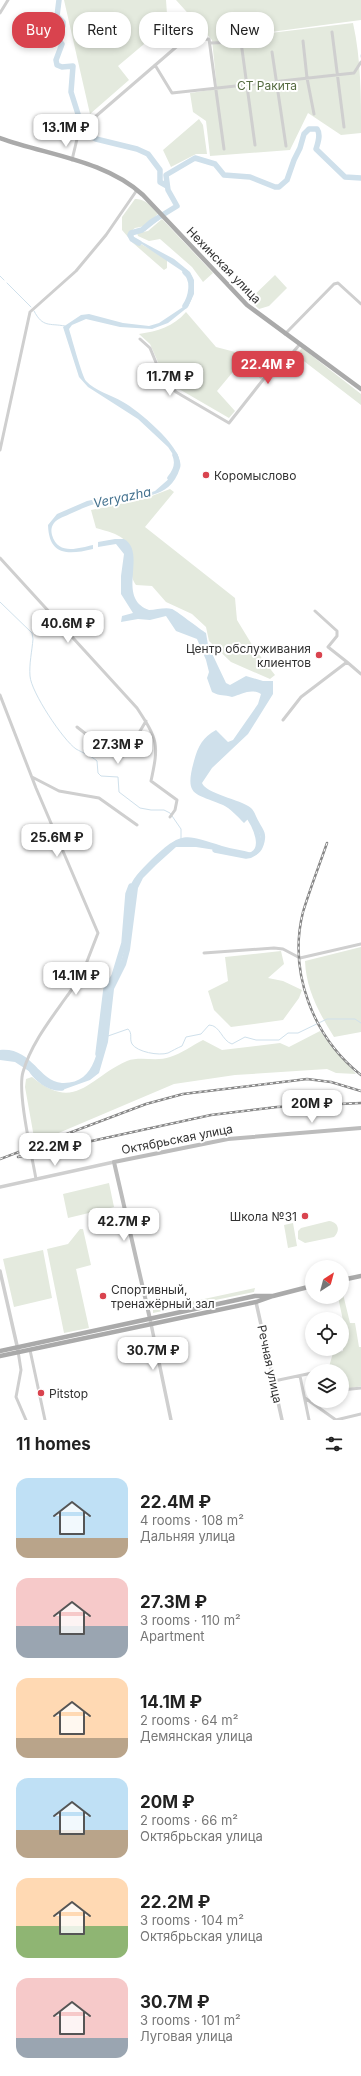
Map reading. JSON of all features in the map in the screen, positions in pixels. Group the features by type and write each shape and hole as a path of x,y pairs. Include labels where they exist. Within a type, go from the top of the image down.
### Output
{"main road":[{"name":"Нехинская улица","path":"0,138 112,174 137,190 247,305 361,389"},
{"name":"Октябрьская улица","path":"114,1162 228,1139 361,1128"},
{"path":"114,1162 150,1319"},
{"path":"349,1279 361,1276"},
{"path":"0,1356 228,1309 257,1305 273,1296 305,1288"},
{"path":"0,1351 263,1295 273,1296"},
{"path":"227,1303 225,1306 228,1309"}],"street":[{"path":"0,13 8,0"},
{"path":"332,32 344,127"},
{"path":"72,160 77,139 88,123 182,42 209,39 224,149"},
{"path":"303,41 306,78 314,114"},
{"path":"210,43 241,42 255,145"},
{"path":"272,52 286,146"},
{"path":"155,66 172,93 354,73 361,62"},
{"path":"0,450 30,312 76,271 106,235 137,190"},
{"path":"285,334 334,284 338,283 361,304"},
{"path":"140,339 150,348 162,377 176,392 229,423 266,376 278,370 300,344"},
{"path":"0,558 137,708 146,721 156,740 157,754 151,781 177,800 175,810 170,817"},
{"path":"315,611 337,631 337,636 328,647 361,674"},
{"path":"283,720 301,697 347,662"},
{"path":"0,695 32,777 98,933 86,964 79,966 77,970 76,982 41,1033 31,1050 22,1073 22,1097 36,1179"},
{"path":"77,727 114,756 122,758 127,753 146,721"},
{"path":"32,777 59,791 98,798 137,825"},
{"path":"204,953 274,948 283,949 300,958 361,944"},
{"name":"Октябрьская улица","path":"0,1187 114,1162"},
{"path":"0,1271 21,1370 16,1397 26,1420"},
{"name":"Речная улица","path":"257,1305 282,1420"},
{"path":"150,1319 171,1420"},
{"path":"30,1350 45,1420"},
{"path":"274,1381 305,1375"},
{"path":"300,1376 305,1398"},
{"path":"349,1389 361,1388"},
{"path":"307,1408 309,1420"},
{"path":"319,1408 336,1420 361,1414"}],"green space":[{"path":"64,0 166,0 167,12 139,12 139,48 118,66 129,80 90,114 75,48 131,48 131,12 73,12 73,39"},
{"path":"176,0 361,0 361,20 274,32 274,12 216,12 216,39 212,40 208,36 208,12 187,12"},
{"name":"СТ Ракита","path":"353,23 356,37 361,91 361,133 341,135 308,113 290,150 210,156 206,121 193,112 190,93 217,89 212,40 216,40 216,48 274,48 274,33"},
{"path":"199,119 203,125 207,154 196,154 171,167 163,150"},
{"path":"135,199 145,201 158,214 145,226 135,228 130,232 134,240 167,259 167,268 164,270 133,243 122,230 122,217"},
{"path":"162,219 213,273 203,282 192,267 160,239 149,241 138,236 137,233 148,231"},
{"path":"275,275 287,288 269,306 259,309 249,300"},
{"path":"186,312 216,347 258,358 264,375 261,379 254,373 246,374 237,367 217,391 235,411 229,418 179,389 164,376 150,344 139,334 165,328"},
{"path":"302,348 361,394 361,405 296,355"},
{"path":"170,489 174,492 145,527 235,598 237,620 254,648 275,675 270,679 231,662 209,641 206,627 192,614 166,602 152,586 136,585 132,574 132,557 128,544 119,536 96,528 91,510 144,499"},
{"path":"361,947 361,1032 334,1037 314,1000 308,981 305,961"},
{"path":"281,951 284,964 268,978 283,981 302,990 299,998 283,1020 231,1027 214,1010 208,991 228,981 225,957"},
{"path":"320,1031 356,1074 336,1073 327,1069 235,1075 174,1084 35,1143 25,1087 26,1079 32,1077 47,1087 60,1092 71,1092 81,1089 127,1061 137,1059 160,1059 174,1056 203,1040 222,1050 280,1043 289,1047"},
{"path":"109,1183 114,1207 68,1218 63,1194"},
{"path":"329,1221 335,1223 338,1227 334,1237 305,1243 298,1239 298,1231 301,1228"},
{"path":"293,1223 297,1246 288,1248 284,1225"},
{"path":"80,1229 83,1229 91,1265 76,1269 89,1328 64,1333 47,1249 68,1244"},
{"path":"43,1250 52,1298 14,1307 3,1259"},
{"path":"255,1288 254,1292 153,1313 153,1310"},
{"path":"340,1304 345,1304 347,1312 341,1312"},
{"path":"349,1319 350,1323 355,1323 359,1347 361,1347 361,1386 349,1389 349,1364 330,1364 332,1356 349,1356"}],"water":[{"path":"157,217 159,220 145,231 134,234 133,237 174,259 190,272 194,280 194,294 188,307 168,323 152,329 120,327 86,319 72,325 69,329 86,381 94,388 119,399 130,406 159,431 176,451 180,460 180,468 169,487 161,492 142,497 101,502 62,517 56,521 53,524 51,532 55,542 59,546 75,549 93,545 93,549 84,551 62,551 56,548 49,535 48,525 57,514 87,501 114,495 146,494 155,491 171,477 178,462 168,447 138,419 88,387 79,377 63,327 81,315 89,314 123,323 149,326 159,323 183,307 188,300 191,284 188,275 131,237 133,232 142,230"},
{"path":"124,539 131,546 133,554 132,586 134,596 139,604 149,610 163,608 172,609 206,633 208,645 226,683 230,685 246,676 263,681 273,681 273,694 248,734 212,768 202,783 210,790 251,808 264,830 265,839 262,849 254,856 196,847 176,847 143,878 138,888 130,950 126,965 114,989 108,1042 99,1073 90,1080 65,1089 50,1085 15,1062 0,1060 0,1050 11,1050 20,1054 47,1077 62,1083 77,1081 88,1072 95,1060 99,1045 104,997 107,985 122,959 125,944 125,923 128,893 131,883 137,875 161,851 177,840 184,838 199,839 252,853 260,846 261,841 256,826 250,817 244,823 226,806 194,792 191,788 190,781 199,746 204,739 216,730 228,742 233,740 258,704 261,694 257,692 250,692 232,697 212,692 207,678 209,672 206,660 197,639 176,631 166,616 150,620 138,619 121,622 122,616 133,613 121,594 121,576 124,554 116,544 98,547 98,542"}],"waterway":[{"path":"59,0 57,16 63,22 63,26 51,31 51,37 58,40 62,44 56,60 57,65 62,67 73,66 71,92 78,114 81,131 96,139 137,149 148,154 160,170 160,182 167,186"},
{"name":"Veryazha","path":"139,243 132,239 130,235 131,233 142,230 151,222 177,206 168,190 166,175 195,158 215,164 224,175 250,177 275,187 279,187 287,180 304,134 309,129 317,129 319,136 316,149 345,177 361,178"},
{"name":"Veryazha","path":"185,272 190,279 191,289 185,306"},
{"path":"0,276 4,280"},
{"path":"7,283 31,307"},
{"path":"34,311 40,320 47,324 65,326"},
{"name":"Veryazha","path":"170,478 176,467 177,461 175,455"},
{"path":"0,602 32,633 33,639 30,662 30,676 32,683 48,715 63,736 76,749 97,761 98,773 101,776 118,777 119,792 140,808 164,810 170,813 181,829 181,839"},
{"name":"Veryazha","path":"215,850 246,856 253,854 259,844 258,837 256,830 246,813"},
{"name":"Veryazha","path":"98,1054 106,989 114,976 124,943 128,894 131,886"},
{"path":"108,1036 128,1029 131,1042 135,1047 148,1053 164,1054 182,1046 186,1037 201,1034 209,1025 216,1028 226,1040 232,1044 245,1037 256,1040 279,1040 288,1033 298,1033 327,1019 355,1019 361,1023"},
{"name":"Veryazha","path":"30,1068 43,1082 52,1087 62,1088"}],"railway":[{"path":"327,843 303,912 299,935 299,957 302,980 308,1002 318,1023 344,1060 361,1075"},
{"path":"0,1159 146,1104 183,1094 307,1079 331,1082 361,1091"},
{"path":"18,1157 211,1115 277,1107 361,1103"}],"place":[{"name":"Коромыслово","path":"206,475"},
{"name":"Центр обслуживания клиентов","path":"319,655"},
{"name":"Школа №31","path":"305,1216"},
{"name":"Спортивный, тренажёрный зал","path":"103,1296"},
{"name":"Pitstop","path":"41,1393"}]}
